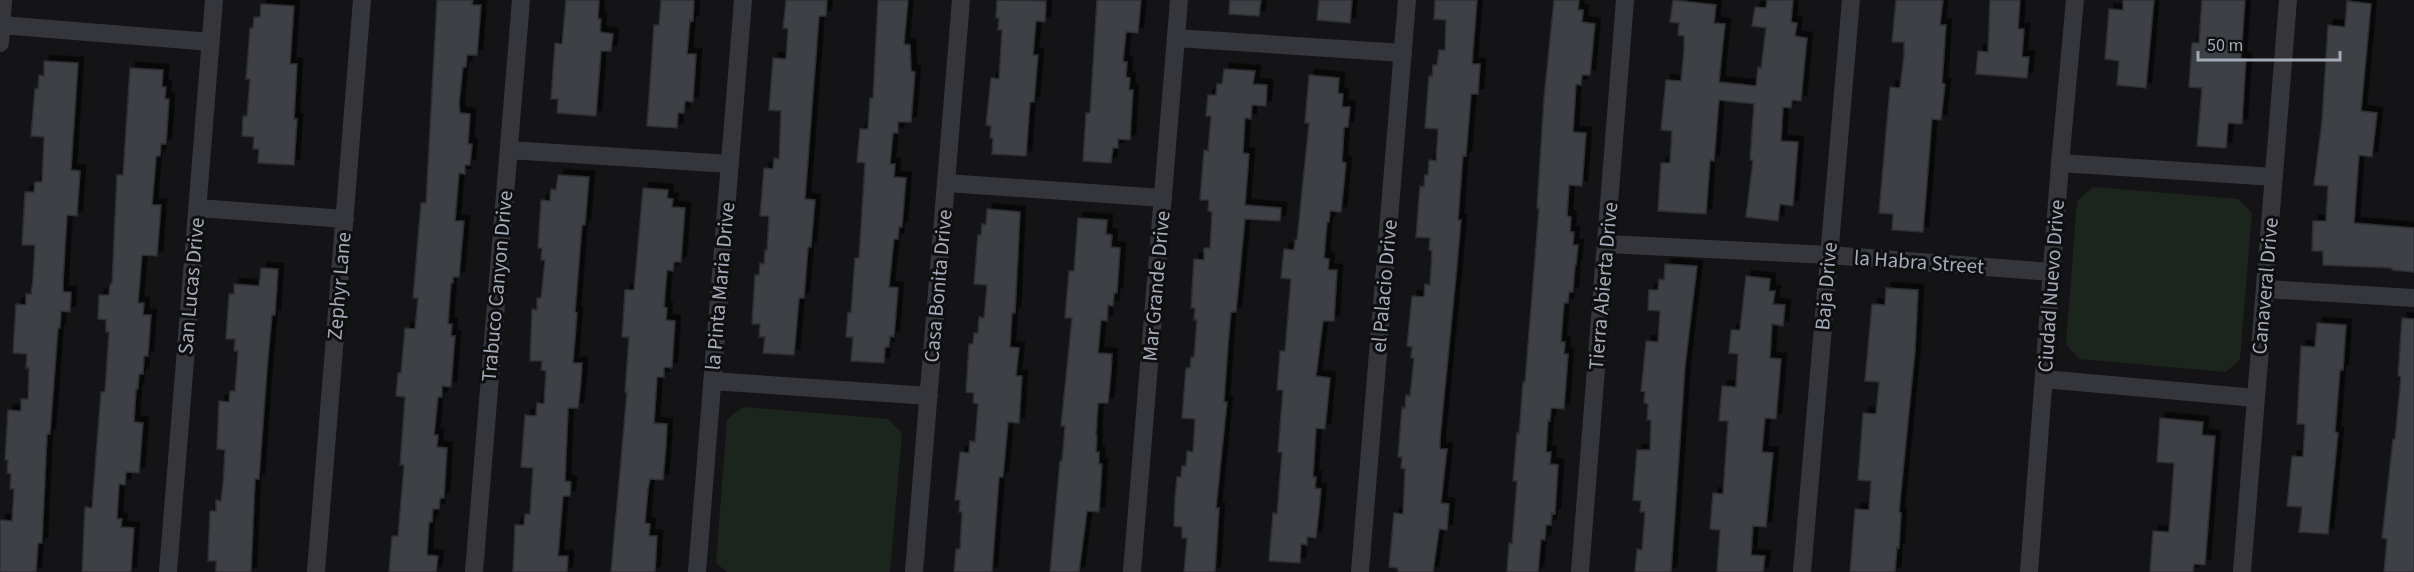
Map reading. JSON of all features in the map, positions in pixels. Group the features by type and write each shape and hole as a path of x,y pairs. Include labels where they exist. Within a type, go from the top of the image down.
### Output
{"street":[{"path":"3,0 1,34 211,42"},
{"name":"San Lucas Drive","path":"168,572 214,0"},
{"name":"Zephyr Lane","path":"316,572 362,0"},
{"name":"Trabuco Canyon Drive","path":"474,572 521,0"},
{"name":"la Pinta Maria Drive","path":"697,572 743,0"},
{"name":"Casa Bonita Drive","path":"914,572 961,0"},
{"name":"Mar Grande Drive","path":"1132,572 1179,0"},
{"name":"el Palacio Drive","path":"1360,572 1407,0"},
{"name":"Tierra Abierta Drive","path":"1580,572 1625,0"},
{"name":"Baja Drive","path":"1802,572 1851,0"},
{"name":"Ciudad Nuevo Drive","path":"2029,572 2060,162 2075,0"},
{"name":"Canaveral Drive","path":"2242,572 2288,0"},
{"path":"1176,38 1403,54"},
{"path":"508,150 730,164"},
{"path":"2060,162 2274,177"},
{"path":"946,183 1163,198"},
{"path":"198,208 345,219"},
{"name":"la Habra Street","path":"1607,244 1829,255 2052,272"},
{"path":"2265,289 2414,298"},
{"path":"2044,379 2256,398"},
{"path":"712,381 929,396"}],"shaded area":[{"path":"2093,187 2238,199 2252,213 2240,359 2226,372 2079,359 2066,344 2077,201"},
{"path":"743,407 888,419 902,433 890,572 727,572 716,563 727,419"}],"building":[{"path":"437,0 473,0 472,5 481,5 477,55 467,55 466,67 463,67 459,104 460,113 470,114 468,144 472,144 470,165 465,165 465,174 459,173 455,221 464,221 459,277 453,277 453,283 451,283 448,324 452,324 451,336 455,336 451,387 442,386 442,397 438,397 434,435 438,435 437,447 447,448 444,498 440,498 439,509 433,509 432,522 429,522 427,555 438,556 436,572 389,572 392,536 398,536 404,465 400,465 405,397 396,396 398,373 401,373 405,328 415,329 418,298 413,298 421,203 426,203"},
{"path":"566,0 599,0 600,32 613,34 611,51 601,51 596,116 557,113 558,99 551,99 555,43 562,44"},
{"path":"661,0 694,0 687,54 696,54 693,102 685,101 684,113 678,113 677,128 647,126 654,25 659,25"},
{"path":"786,0 827,0 826,16 819,16 805,199 815,200 811,247 808,247 804,298 799,298 794,355 763,353 765,337 759,337 760,324 752,324 755,275 759,275 760,263 764,264 765,250 767,250 769,216 760,216 764,168 773,169 774,158 779,159 781,111 769,110 773,58 786,59 788,29 783,28"},
{"path":"878,0 908,0 904,44 910,45 911,71 915,72 911,122 898,122 898,133 893,133 890,164 895,164 894,177 906,178 902,227 899,227 898,239 894,239 889,287 898,288 894,337 890,336 889,347 885,347 884,363 851,361 853,337 846,337 848,312 851,313 855,258 859,258 865,163 857,162 860,129 868,129 870,98 873,98"},
{"path":"997,0 1046,1 1045,22 1036,21 1033,55 1038,55 1034,102 1030,102 1026,156 992,154 991,126 986,125 991,78 999,79 1002,30 998,30 999,18 996,18"},
{"path":"1097,0 1141,0 1138,33 1126,32 1123,62 1127,62 1126,77 1130,78 1129,90 1133,90 1130,140 1118,139 1118,148 1113,148 1111,163 1083,161 1086,113 1090,113"},
{"path":"1230,0 1261,0 1259,16 1229,14"},
{"path":"1319,0 1352,0 1350,23 1317,20"},
{"path":"1435,0 1477,0 1472,64 1480,64 1478,94 1471,94 1466,156 1463,155 1458,220 1461,220 1440,439 1440,449 1447,449 1441,503 1449,504 1447,530 1439,529 1433,572 1398,572 1398,568 1389,567 1394,513 1403,514 1405,469 1401,468 1402,457 1398,457 1402,407 1405,408 1406,395 1410,396 1414,358 1411,358 1412,347 1407,346 1412,296 1424,297 1425,284 1430,285 1432,251 1429,250 1430,238 1416,237 1420,186 1424,187 1429,160 1436,161 1438,129 1425,128 1429,76 1432,77 1433,65 1437,65 1439,50 1445,50 1446,20 1434,19"},
{"path":"1554,0 1579,0 1578,10 1583,10 1582,22 1595,24 1590,75 1582,75 1581,85 1576,84 1573,132 1586,133 1582,186 1569,185 1567,216 1571,217 1570,232 1574,232 1573,245 1578,245 1573,292 1569,292 1568,303 1564,303 1561,342 1565,342 1564,354 1568,354 1564,409 1551,408 1550,421 1548,420 1546,452 1551,452 1550,464 1558,465 1555,514 1552,513 1551,525 1546,525 1545,540 1541,539 1538,572 1507,572 1509,543 1512,544 1517,481 1513,481 1523,382 1525,382 1539,208 1537,208 1544,98"},
{"path":"1673,0 1716,5 1714,23 1725,24 1719,82 1756,86 1758,67 1761,68 1766,28 1752,26 1755,7 1766,8 1767,0 1793,0 1791,22 1797,23 1795,36 1807,38 1801,101 1792,100 1791,108 1783,107 1781,141 1798,142 1793,206 1780,204 1778,221 1746,217 1753,160 1750,160 1754,104 1719,100 1714,161 1710,160 1706,214 1658,211 1661,163 1670,163 1672,131 1661,130 1666,80 1681,81 1684,50 1684,36 1678,35 1679,23 1670,22"},
{"path":"1896,0 1943,0 1940,25 1946,25 1942,83 1945,84 1941,120 1932,119 1923,232 1892,230 1893,214 1879,213 1890,87 1900,88 1904,55 1904,42 1892,42"},
{"path":"1990,0 2020,0 2018,29 2024,29 2022,57 2029,57 2027,78 1976,74 1978,51 1988,52"},
{"path":"2123,0 2154,0 2146,88 2117,85 2119,61 2105,59 2109,9 2123,10"},
{"path":"2202,0 2245,0 2241,59 2246,59 2242,124 2228,123 2226,148 2197,146 2202,88 2189,87 2192,43 2199,43"},
{"path":"2347,1 2371,4 2361,111 2377,113 2372,157 2359,155 2354,223 2414,228 2414,272 2392,270 2392,268 2323,265 2323,251 2312,251 2313,221 2326,221 2328,186 2314,185 2322,121 2328,25 2345,27"},
{"path":"261,4 294,6 290,64 297,64 294,165 258,163 259,149 253,149 254,137 242,136 243,116 247,116 250,79 246,79 250,28 253,28 254,17 260,17"},
{"path":"44,61 78,63 71,170 80,171 77,216 67,215 63,281 63,292 71,292 70,312 61,311 60,328 58,328 50,434 47,434 42,543 38,543 36,572 0,572 0,520 12,521 14,489 10,489 11,474 7,473 8,460 5,460 8,410 21,411 21,399 28,399 27,354 13,353 16,304 26,305 26,294 31,294 33,279 35,245 22,245 25,192 34,192 35,182 42,182 44,137 31,136 35,88 38,89 39,75 44,76"},
{"path":"130,68 163,70 162,87 166,87 165,99 169,99 166,144 161,144 160,156 156,156 152,205 161,205 157,256 142,255 138,303 144,303 143,315 151,315 148,356 144,356 143,374 139,374 138,389 136,389 134,422 143,423 139,473 126,472 125,485 119,484 117,519 122,519 121,527 134,528 131,572 82,572 85,507 92,508 101,392 105,392 109,332 106,332 106,320 98,319 99,295 109,295 110,284 112,284 117,175 123,175"},
{"path":"1224,69 1255,71 1253,84 1267,85 1266,106 1252,105 1251,119 1245,118 1243,153 1249,154 1245,205 1281,208 1280,221 1245,219 1236,312 1231,312 1228,344 1224,402 1227,402 1216,508 1219,508 1215,572 1184,572 1187,538 1182,538 1182,527 1174,526 1177,477 1181,477 1182,466 1186,466 1187,451 1193,452 1195,419 1182,418 1186,368 1190,368 1191,357 1194,357 1197,320 1194,320 1195,308 1191,308 1194,259 1204,260 1204,248 1210,248 1212,212 1208,211 1209,200 1200,200 1204,150 1208,151 1211,116 1206,116 1208,95 1216,95 1217,84 1222,84"},
{"path":"1309,75 1339,78 1338,93 1343,94 1342,107 1350,107 1348,127 1344,127 1342,162 1346,163 1341,212 1330,211 1324,258 1329,259 1328,270 1337,270 1334,321 1323,321 1316,376 1330,378 1325,429 1316,428 1313,477 1316,477 1315,488 1321,489 1316,538 1307,537 1307,545 1301,544 1300,563 1269,561 1273,513 1277,514 1282,452 1278,452 1283,390 1277,390 1280,351 1285,351 1291,279 1281,278 1284,249 1294,250 1295,240 1297,240 1309,123 1305,123"},
{"path":"558,175 589,177 585,225 582,225 573,363 582,363 581,381 578,408 568,408 565,481 571,482 570,496 563,496 558,556 568,556 567,572 513,572 515,525 524,525 525,514 530,514 533,468 521,467 525,415 536,416 537,403 544,404 546,371 541,370 542,361 530,361 532,309 537,310 537,298 541,298 545,260 541,260 542,248 538,248 541,200 550,201 551,189 556,190"},
{"path":"643,188 668,190 667,198 673,199 672,207 685,208 681,262 674,262 673,271 667,270 664,307 667,308 666,320 675,321 672,368 664,367 664,377 657,377 654,423 667,424 666,445 663,480 650,479 645,523 650,524 649,536 657,536 655,572 611,572 627,392 625,392 629,337 622,337 625,290 634,290"},
{"path":"987,209 1020,212 1015,313 1012,313 1010,347 1019,348 1016,376 1022,376 1019,423 1008,422 1003,477 999,477 992,572 954,572 956,549 960,549 962,512 959,512 960,500 955,500 960,452 969,453 970,441 975,442 978,404 973,403 974,393 966,392 969,344 973,344 974,333 978,333 979,317 984,318 987,285 974,284 978,235 981,235 982,224 986,225"},
{"path":"1078,218 1107,220 1106,234 1112,235 1111,247 1120,248 1117,293 1114,293 1113,306 1108,305 1107,321 1101,320 1098,353 1112,354 1111,373 1108,403 1098,403 1096,452 1099,452 1099,464 1102,464 1099,512 1087,511 1079,572 1050,572 1060,461 1062,461 1065,426 1061,426 1072,318 1065,318 1069,271 1074,271"},
{"path":"1665,264 1697,266 1685,367 1671,572 1635,572 1637,549 1642,550 1645,512 1640,512 1641,501 1633,500 1637,450 1650,450 1651,420 1647,420 1648,404 1644,403 1645,392 1641,391 1646,341 1658,342 1660,311 1648,310 1649,290 1658,290 1659,279 1664,280"},
{"path":"261,268 278,269 275,315 272,315 267,369 259,479 255,479 251,572 216,572 216,561 208,561 210,511 216,511 216,500 221,501 223,484 225,450 217,449 219,401 229,402 230,391 235,391 238,351 234,351 235,339 226,339 229,294 234,294 234,284 259,286"},
{"path":"1746,276 1770,279 1769,291 1775,291 1773,304 1785,305 1783,326 1772,324 1770,358 1781,359 1776,419 1765,418 1762,452 1773,453 1766,527 1753,526 1751,555 1765,556 1763,572 1717,572 1720,530 1710,529 1713,493 1723,494 1728,421 1719,421 1722,386 1736,387 1738,354 1729,353 1731,330 1740,330"},
{"path":"1886,288 1918,290 1915,351 1899,512 1901,513 1899,548 1897,547 1895,572 1850,572 1855,509 1869,510 1871,481 1858,480 1863,413 1876,414 1879,382 1865,381 1872,304 1885,305"},
{"path":"2402,318 2414,319 2414,572 2384,572 2387,539 2382,538 2401,376 2398,376"},
{"path":"2317,323 2346,325 2343,370 2340,370 2335,432 2338,433 2328,534 2299,532 2302,507 2287,506 2292,456 2303,457 2305,424 2297,424 2301,346 2315,347"},
{"path":"2160,418 2203,422 2202,435 2215,436 2205,565 2194,564 2193,572 2150,572 2153,531 2169,532 2174,463 2157,462"}]}
